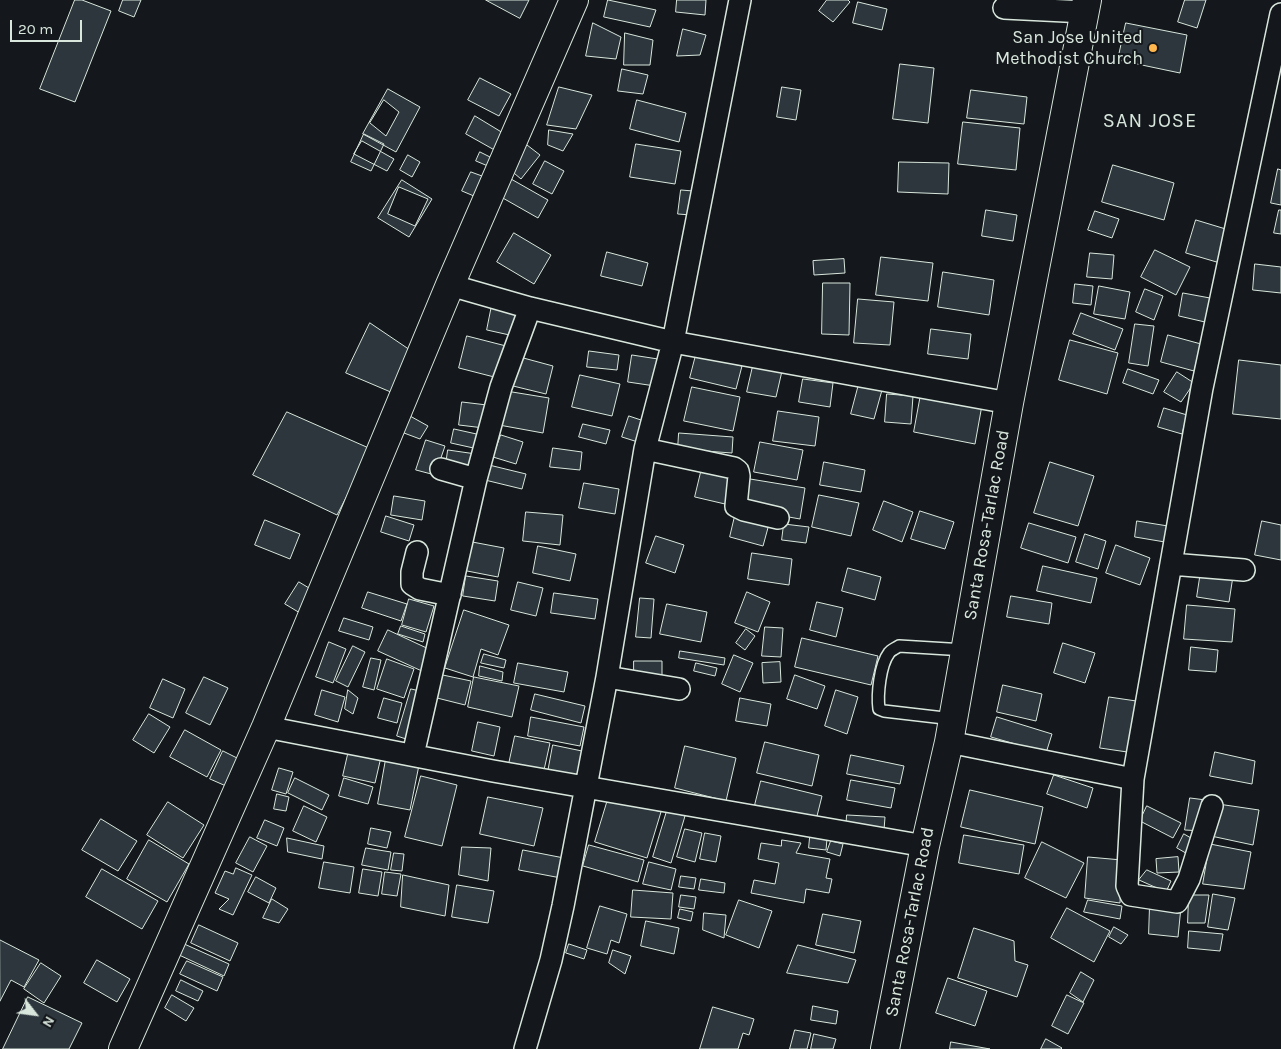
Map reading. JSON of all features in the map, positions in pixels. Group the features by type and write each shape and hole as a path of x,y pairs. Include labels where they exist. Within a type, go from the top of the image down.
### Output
{"main road":[{"path":"123,1049 266,727 450,285 574,0"},
{"name":"Santa Rosa-Tarlac Road","path":"885,1049 925,846 951,730 1009,402 1086,6"}],"street":[{"path":"525,1049 553,951 607,676 645,449 673,342 740,0"},
{"path":"1004,8 1086,6"},
{"path":"1212,806 1189,879 1177,902 1131,895 1127,886 1133,779 1202,388 1277,53 1281,14"},
{"path":"450,285 530,308 673,342 1009,402"},
{"path":"413,755 476,479 501,387 530,308"},
{"path":"645,449 734,468 738,471 739,476 736,506 744,510 778,518"},
{"path":"441,469 476,479"},
{"path":"417,552 412,572 412,584 420,589 450,595"},
{"path":"1171,564 1244,570"},
{"path":"607,676 679,689"},
{"path":"266,727 493,771 925,846"},
{"path":"951,730 1133,779"}],"lane":[{"path":"951,730 879,709 878,699 884,663 890,651 899,646 965,650"}],"building":[{"path":"75,0 82,0 111,11 75,102 40,89"},
{"path":"123,0 141,0 134,17 119,11"},
{"path":"486,0 529,0 520,18"},
{"path":"608,0 656,10 650,27 604,17"},
{"path":"677,0 706,0 705,15 676,12"},
{"path":"827,0 848,0 850,2 833,22 819,11"},
{"path":"1185,0 1206,0 1197,28 1178,22"},
{"path":"858,2 887,9 882,30 853,23"},
{"path":"593,23 621,37 616,59 586,56"},
{"name":"San Jose United Methodist Church","path":"1126,23 1187,35 1180,73 1118,60"},
{"path":"683,29 706,35 700,55 677,56"},
{"path":"625,33 653,40 650,65 624,65"},
{"path":"900,64 934,68 928,123 893,119"},
{"path":"622,69 648,75 643,94 618,91"},
{"path":"480,78 511,94 499,116 468,100"},
{"path":"559,87 592,95 576,129 547,125"},
{"path":"782,87 801,90 796,120 777,117"},
{"path":"388,89 420,107 396,152 363,134"},
{"path":"971,90 1027,97 1024,124 967,118"},
{"path":"384,100 399,112 386,136 370,123"},
{"path":"637,100 686,113 679,142 630,129"},
{"path":"475,116 508,136 498,152 466,134"},
{"path":"963,122 1020,128 1016,170 958,164"},
{"path":"549,130 573,134 563,151 548,145"},
{"path":"364,134 384,144 371,171 351,162"},
{"path":"362,141 394,159 387,171 354,154"},
{"path":"636,144 681,151 675,184 630,177"},
{"path":"527,145 540,155 521,179 508,168"},
{"path":"480,152 500,162 495,169 476,161"},
{"path":"408,155 420,162 412,177 400,170"},
{"path":"545,161 564,171 552,194 533,184"},
{"path":"899,162 949,163 948,194 898,192"},
{"path":"1113,165 1174,183 1164,220 1102,202"},
{"path":"1278,169 1281,170 1281,205 1271,203"},
{"path":"471,172 493,180 481,199 462,191"},
{"path":"511,179 548,200 538,218 501,197"},
{"path":"402,180 432,199 409,237 378,218"},
{"path":"399,187 428,199 415,226 388,214"},
{"path":"681,190 693,191 691,215 678,214"},
{"path":"986,210 1017,215 1013,241 982,236"},
{"path":"1279,210 1281,210 1281,234 1274,233"},
{"path":"1095,211 1119,219 1112,238 1088,230"},
{"path":"1196,220 1229,230 1220,263 1186,253"},
{"path":"514,233 551,255 534,284 497,262"},
{"path":"1155,250 1190,267 1176,295 1141,277"},
{"path":"607,252 648,263 642,286 601,276"},
{"path":"1090,253 1114,255 1112,279 1087,277"},
{"path":"881,257 933,263 928,301 876,295"},
{"path":"844,259 845,273 814,275 813,261"},
{"path":"1255,264 1281,267 1281,293 1253,290"},
{"path":"943,272 994,280 989,315 938,307"},
{"path":"823,283 850,283 849,335 822,334"},
{"path":"1075,284 1093,286 1091,305 1073,303"},
{"path":"1099,286 1130,292 1125,319 1094,314"},
{"path":"1145,289 1163,296 1154,320 1136,312"},
{"path":"1183,293 1210,298 1205,322 1179,316"},
{"path":"858,299 894,302 890,345 854,343"},
{"path":"492,305 520,311 514,336 487,330"},
{"path":"1081,313 1123,329 1115,350 1073,334"},
{"path":"370,323 413,352 393,393 346,373"},
{"path":"1135,324 1154,326 1148,366 1129,363"},
{"path":"931,329 971,334 968,359 928,354"},
{"path":"1168,335 1201,344 1194,371 1161,362"},
{"path":"467,336 510,347 502,379 459,368"},
{"path":"1070,340 1118,353 1107,394 1059,380"},
{"path":"589,351 619,355 617,370 587,367"},
{"path":"632,355 658,359 655,386 628,382"},
{"path":"696,355 742,366 736,389 690,378"},
{"path":"516,356 553,366 546,394 509,385"},
{"path":"1239,360 1281,365 1281,419 1233,414"},
{"path":"753,366 782,371 776,397 747,392"},
{"path":"1128,369 1159,380 1153,394 1123,383"},
{"path":"1177,372 1194,383 1181,402 1164,392"},
{"path":"580,375 620,384 612,416 572,407"},
{"path":"803,379 833,383 830,407 799,402"},
{"path":"859,384 882,390 874,419 851,414"},
{"path":"692,387 740,397 733,431 684,421"},
{"path":"506,391 549,398 543,433 499,425"},
{"path":"887,394 913,396 911,424 885,422"},
{"path":"921,394 982,405 975,444 914,432"},
{"path":"462,402 487,405 484,428 459,425"},
{"path":"1164,408 1187,415 1182,434 1158,427"},
{"path":"778,411 819,417 815,446 773,441"},
{"path":"287,412 371,449 337,515 253,475"},
{"path":"410,416 428,426 420,439 404,433"},
{"path":"629,416 647,422 641,443 622,437"},
{"path":"583,424 610,430 606,444 579,437"},
{"path":"454,429 481,435 478,449 451,443"},
{"path":"679,433 733,437 732,453 678,449"},
{"path":"501,435 523,442 516,464 493,457"},
{"path":"426,440 445,446 435,475 416,470"},
{"path":"760,442 803,450 797,480 754,472"},
{"path":"553,448 582,452 580,470 550,467"},
{"path":"448,450 476,454 473,475 445,472"},
{"path":"824,462 865,470 861,492 820,485"},
{"path":"1050,462 1094,476 1078,526 1034,513"},
{"path":"489,465 526,474 522,489 485,480"},
{"path":"702,468 732,476 725,504 695,497"},
{"path":"744,478 805,488 800,519 739,508"},
{"path":"584,483 619,489 615,514 579,508"},
{"path":"819,495 859,503 851,536 812,527"},
{"path":"394,496 425,501 422,520 391,515"},
{"path":"884,501 913,512 902,542 873,530"},
{"path":"920,511 954,522 945,549 911,539"},
{"path":"526,512 563,515 560,545 523,541"},
{"path":"386,516 414,525 409,541 381,532"},
{"path":"735,516 769,524 763,546 730,537"},
{"path":"265,520 300,534 290,559 255,545"},
{"path":"1137,521 1168,526 1165,542 1135,537"},
{"path":"1262,521 1281,525 1281,560 1255,555"},
{"path":"1029,523 1076,537 1068,563 1021,548"},
{"path":"784,524 809,527 806,543 782,540"},
{"path":"1085,534 1106,541 1098,569 1076,562"},
{"path":"656,536 684,545 675,573 646,563"},
{"path":"467,541 504,548 498,577 462,570"},
{"path":"1116,545 1150,558 1140,585 1106,573"},
{"path":"538,546 576,554 570,581 533,573"},
{"path":"752,553 792,559 789,585 748,579"},
{"path":"1043,566 1097,578 1091,603 1037,591"},
{"path":"848,568 881,577 875,600 842,591"},
{"path":"1201,571 1233,576 1229,602 1197,597"},
{"path":"466,576 498,581 495,601 463,596"},
{"path":"299,582 314,591 300,613 285,604"},
{"path":"518,582 543,588 536,616 511,610"},
{"path":"368,592 407,604 401,621 362,608"},
{"path":"747,592 770,602 758,632 735,623"},
{"path":"554,593 598,599 595,619 551,613"},
{"path":"1011,596 1052,603 1049,624 1007,617"},
{"path":"640,598 654,599 651,638 636,637"},
{"path":"409,599 434,606 426,632 402,625"},
{"path":"817,602 843,608 836,637 810,630"},
{"path":"667,604 707,612 701,642 660,634"},
{"path":"1187,605 1235,609 1232,642 1184,639"},
{"path":"464,610 509,625 498,655 481,649 473,677 445,668"},
{"path":"344,618 373,627 369,640 339,631"},
{"path":"401,626 425,634 423,642 398,634"},
{"path":"765,627 783,628 781,657 762,656"},
{"path":"746,629 755,636 745,650 736,643"},
{"path":"388,630 433,651 424,672 378,651"},
{"path":"802,638 878,656 871,685 795,667"},
{"path":"329,642 346,649 333,683 316,677"},
{"path":"1063,643 1095,653 1085,683 1054,673"},
{"path":"353,646 365,652 348,687 336,681"},
{"path":"1191,647 1218,650 1216,672 1189,670"},
{"path":"680,651 725,658 724,665 679,658"},
{"path":"484,654 506,660 504,668 481,663"},
{"path":"734,655 753,663 740,692 722,684"},
{"path":"371,658 381,660 374,690 363,687"},
{"path":"387,659 414,669 404,698 377,689"},
{"path":"634,661 662,661 662,675 634,675"},
{"path":"780,662 781,682 763,683 762,663"},
{"path":"518,663 568,672 564,692 514,683"},
{"path":"696,663 717,668 715,676 694,671"},
{"path":"480,666 503,672 502,681 479,676"},
{"path":"438,674 471,681 465,705 433,697"},
{"path":"795,675 825,686 817,709 787,699"},
{"path":"204,677 228,688 210,725 186,713"},
{"path":"474,677 519,686 512,717 468,707"},
{"path":"163,679 185,689 173,718 150,708"},
{"path":"1003,685 1042,694 1036,721 997,712"},
{"path":"411,689 420,691 406,739 397,736"},
{"path":"322,690 345,697 338,722 315,715"},
{"path":"348,690 358,698 353,714 345,709"},
{"path":"836,690 858,697 847,734 825,726"},
{"path":"535,694 585,706 581,723 531,710"},
{"path":"1109,697 1150,703 1141,754 1100,748"},
{"path":"384,698 402,703 397,723 378,718"},
{"path":"740,698 771,704 767,726 736,721"},
{"path":"149,714 170,727 154,753 133,740"},
{"path":"531,717 584,727 580,746 528,736"},
{"path":"997,717 1052,734 1046,753 991,737"},
{"path":"478,722 500,727 494,756 472,751"},
{"path":"185,730 221,750 207,777 170,757"},
{"path":"515,736 550,743 544,770 509,764"},
{"path":"765,742 819,755 812,786 757,773"},
{"path":"553,745 582,751 577,778 548,772"},
{"path":"685,746 736,758 726,801 675,788"},
{"path":"349,750 381,757 375,783 343,776"},
{"path":"223,751 239,759 226,786 210,779"},
{"path":"1215,752 1255,761 1252,784 1210,776"},
{"path":"851,755 904,766 900,784 847,774"},
{"path":"386,759 419,765 410,810 378,804"},
{"path":"279,768 293,772 286,794 272,790"},
{"path":"1054,775 1093,788 1087,808 1047,794"},
{"path":"421,776 457,785 442,846 405,837"},
{"path":"295,778 329,795 322,810 288,793"},
{"path":"344,778 373,787 368,804 339,796"},
{"path":"851,780 895,788 891,808 847,800"},
{"path":"761,781 822,796 816,820 755,805"},
{"path":"970,790 1043,807 1035,844 961,827"},
{"path":"277,794 289,797 286,811 274,809"},
{"path":"609,796 661,812 647,858 595,842"},
{"path":"488,797 543,808 534,846 480,834"},
{"path":"1190,798 1206,800 1203,831 1185,830"},
{"path":"168,802 204,825 183,858 147,835"},
{"path":"1218,804 1259,810 1253,845 1211,836"},
{"path":"304,806 327,817 316,842 293,831"},
{"path":"1147,806 1181,823 1173,838 1140,821"},
{"path":"667,811 685,816 671,863 653,857"},
{"path":"847,815 885,817 884,830 846,829"},
{"path":"101,819 137,841 118,871 82,850"},
{"path":"265,820 284,828 277,846 257,838"},
{"path":"371,828 391,832 387,848 368,844"},
{"path":"685,829 702,833 695,862 677,857"},
{"path":"705,833 721,836 716,862 700,859"},
{"path":"1184,834 1198,842 1191,856 1177,848"},
{"path":"964,835 1024,845 1019,874 959,863"},
{"path":"250,837 267,846 253,872 236,863"},
{"path":"810,837 827,839 826,850 809,848"},
{"path":"287,838 324,846 322,859 288,852"},
{"path":"149,840 189,864 167,902 127,879"},
{"path":"782,840 801,843 796,853 830,859 826,878 832,879 829,893 806,889 804,903 751,893 754,880 775,884 779,863 758,859 761,843 781,846"},
{"path":"831,841 843,844 840,856 827,852"},
{"path":"1042,842 1084,863 1066,898 1025,878"},
{"path":"1210,844 1251,852 1244,889 1203,884"},
{"path":"589,845 644,860 638,882 583,866"},
{"path":"462,847 491,848 488,881 459,875"},
{"path":"366,848 391,852 388,870 362,865"},
{"path":"523,850 564,858 561,878 519,870"},
{"path":"394,853 404,854 402,871 391,870"},
{"path":"1088,857 1122,860 1120,903 1085,898"},
{"path":"1178,857 1179,872 1157,873 1156,859"},
{"path":"324,862 354,867 350,893 319,888"},
{"path":"649,862 676,869 671,890 643,884"},
{"path":"236,868 252,875 233,915 219,909 229,899 215,893 225,871 233,874"},
{"path":"102,869 158,901 142,929 86,897"},
{"path":"363,869 382,872 378,896 359,893"},
{"path":"1147,870 1171,881 1166,892 1139,880"},
{"path":"385,872 401,874 397,896 382,894"},
{"path":"403,875 449,885 445,916 401,907"},
{"path":"681,876 696,878 694,889 679,887"},
{"path":"256,877 276,888 269,903 248,892"},
{"path":"701,879 725,883 724,893 699,890"},
{"path":"457,885 494,891 488,923 452,917"},
{"path":"633,890 673,893 671,919 631,917"},
{"path":"1213,894 1235,898 1228,930 1208,927"},
{"path":"681,895 696,897 694,909 679,907"},
{"path":"1189,895 1209,895 1205,923 1188,923"},
{"path":"272,899 288,909 279,923 263,918"},
{"path":"739,900 772,911 759,948 726,935"},
{"path":"1088,900 1122,906 1120,919 1084,912"},
{"path":"1150,904 1181,907 1178,937 1149,934"},
{"path":"600,906 627,914 619,943 611,940 607,954 587,948"},
{"path":"1067,908 1110,931 1094,962 1051,938"},
{"path":"680,909 693,912 691,921 678,918"},
{"path":"704,913 726,915 724,938 703,930"},
{"path":"823,914 861,921 854,953 816,945"},
{"path":"646,921 679,928 674,954 641,946"},
{"path":"199,925 238,943 230,961 191,943"},
{"path":"1114,927 1128,935 1121,944 1109,937"},
{"path":"974,928 1014,941 1015,961 1028,965 1017,997 958,978"},
{"path":"1189,931 1223,934 1220,951 1188,948"},
{"path":"0,940 39,960 24,987 11,980 0,1001"},
{"path":"182,943 229,964 224,976 177,954"},
{"path":"569,944 587,950 584,959 566,953"},
{"path":"798,945 856,960 848,983 787,973"},
{"path":"613,950 631,956 625,974 609,963"},
{"path":"97,960 130,979 117,1002 84,983"},
{"path":"187,961 223,977 217,991 180,974"},
{"path":"41,963 61,976 44,1003 24,989"},
{"path":"1081,972 1094,980 1083,1002 1070,993"},
{"path":"948,978 987,991 975,1026 936,1013"},
{"path":"181,980 203,991 198,1001 176,991"},
{"path":"172,995 194,1008 186,1021 165,1008"},
{"path":"1067,995 1084,1003 1068,1034 1052,1026"},
{"path":"28,997 82,1023 69,1049 3,1049"},
{"path":"813,1006 838,1011 836,1024 811,1020"},
{"path":"713,1007 754,1019 749,1035 743,1033 738,1049 700,1049"},
{"path":"795,1030 811,1033 807,1049 790,1049"},
{"path":"814,1034 836,1039 833,1049 811,1049"},
{"path":"1046,1039 1062,1048 1041,1049"},
{"path":"951,1042 990,1049 950,1049"}],"place":[{"name":"San Jose United Methodist Church","path":"1153,48"}],"district":[{"name":"SAN JOSE","path":"1150,121"}]}
